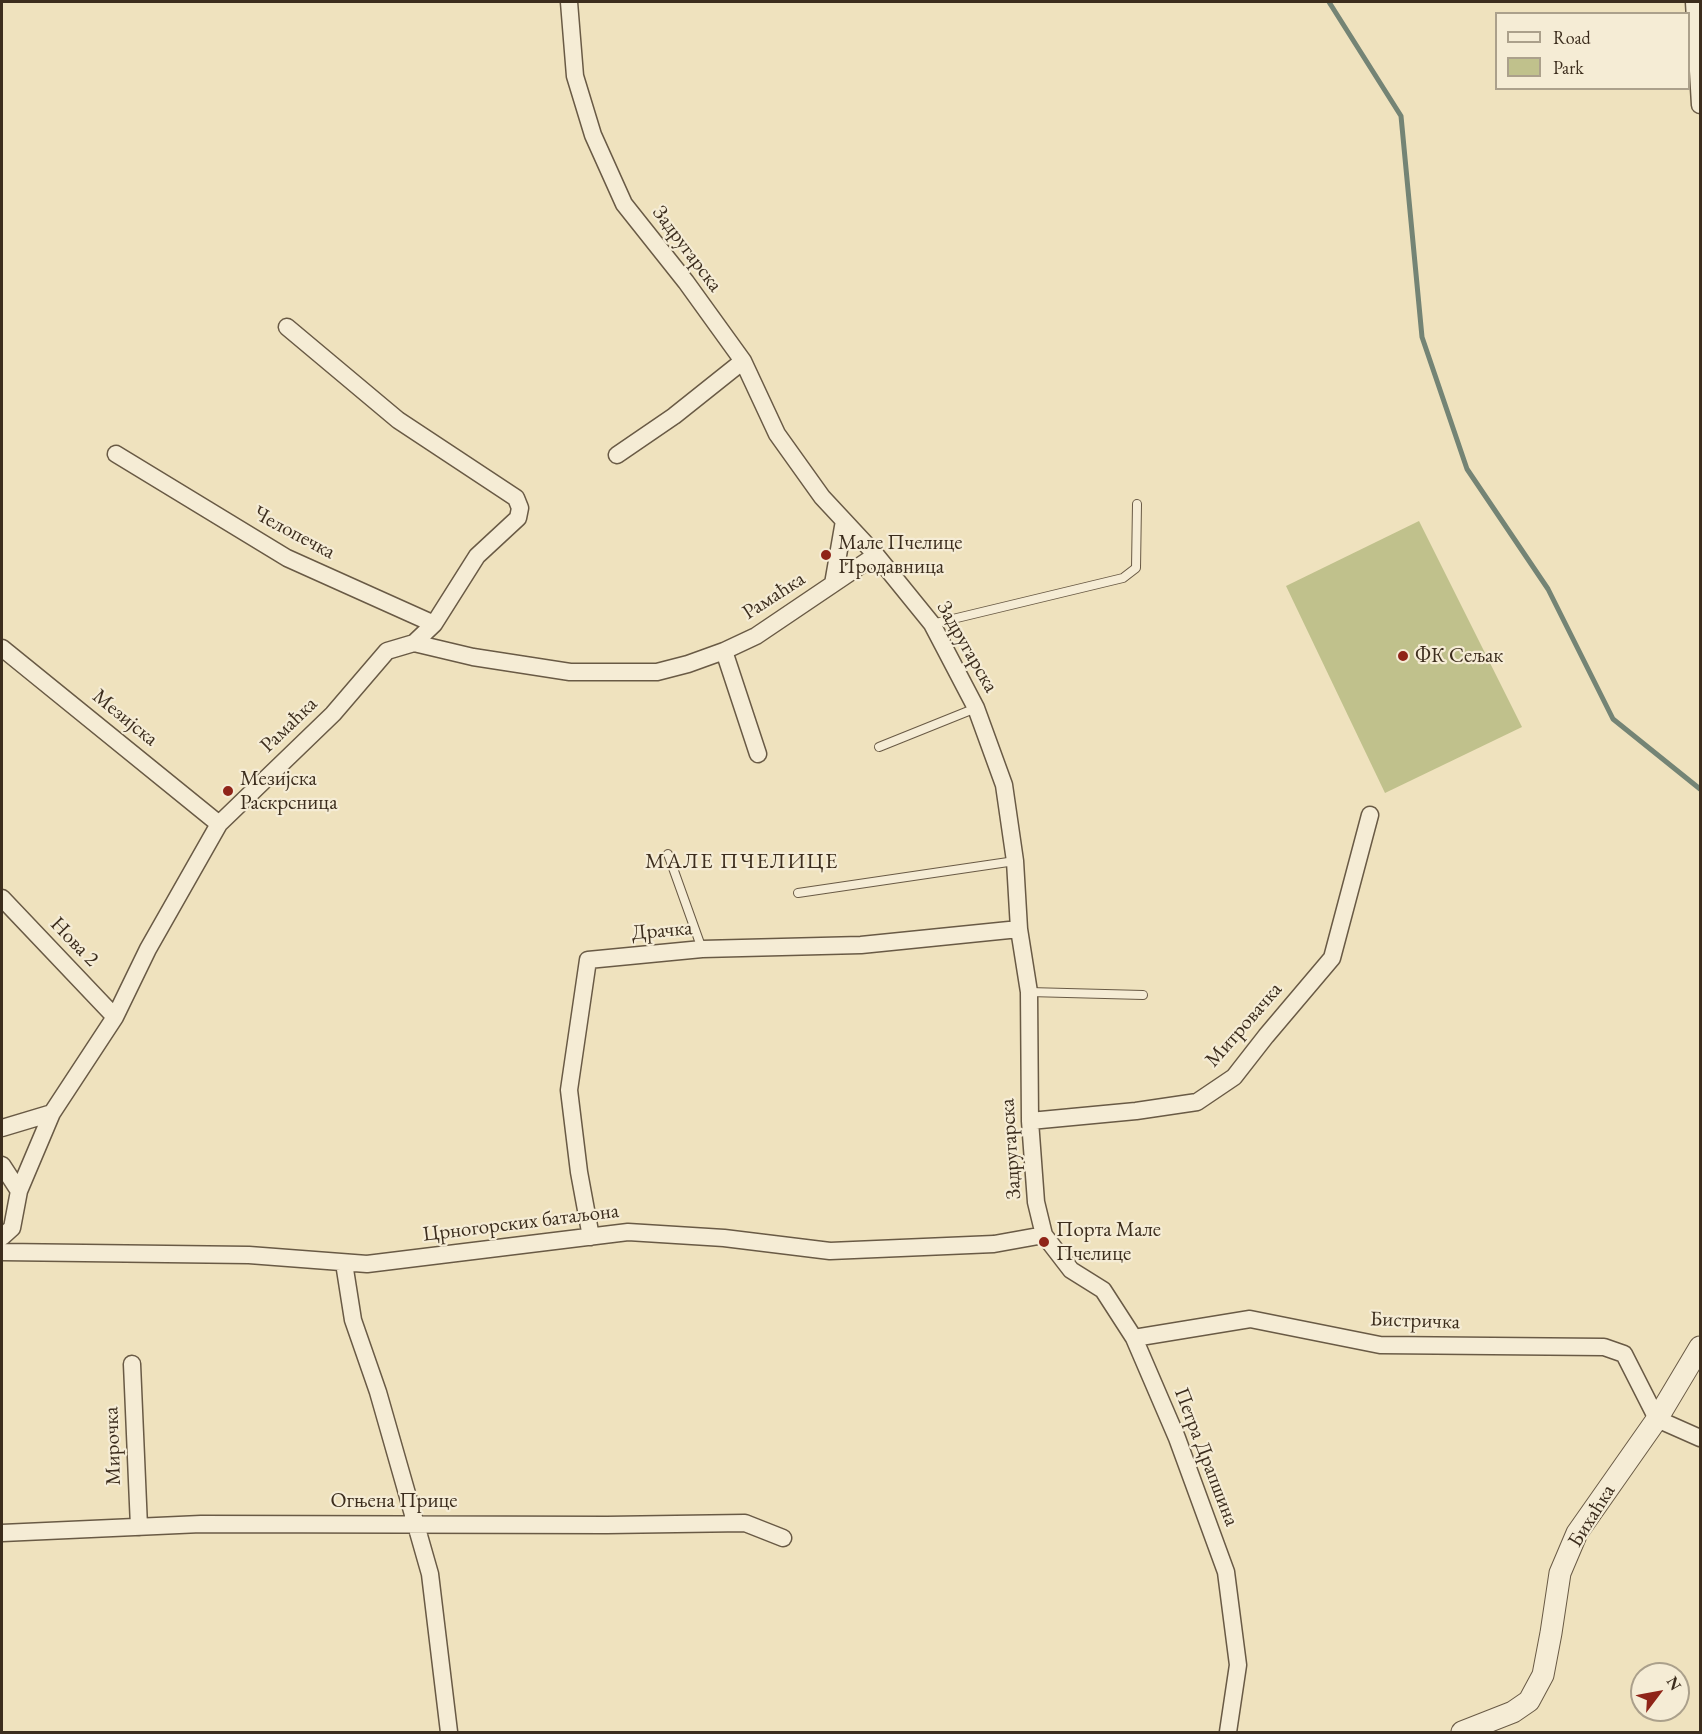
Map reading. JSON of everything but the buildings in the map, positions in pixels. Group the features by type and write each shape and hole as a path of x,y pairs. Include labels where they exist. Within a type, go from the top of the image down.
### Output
{"street":[{"name":"Задругарска","path":"569,2 575,76 593,135 624,204 686,282 743,361 777,434 822,497 876,555 932,624 976,708 1004,785 1015,861 1019,929 1029,992 1030,1121 1036,1202 1044,1235"},
{"path":"1694,2 1701,105"},
{"path":"287,327 398,420 516,498 520,508 518,518 477,556 434,624 414,644"},
{"path":"617,455 674,416 743,361"},
{"name":"Челопечка","path":"116,454 287,558 434,624"},
{"path":"833,584 844,521"},
{"name":"Рамаћка","path":"18,1191 52,1113 115,1017 148,949 219,824 333,714 387,651 414,644 473,657 570,672 657,672 724,651 756,636 876,555"},
{"name":"Мезијска","path":"2,648 219,824"},
{"path":"724,651 758,754"},
{"name":"Митровачка","path":"1030,1121 1136,1111 1197,1102 1234,1077 1332,958 1370,815"},
{"name":"Нова 2","path":"2,898 115,1017"},
{"name":"Драчка","path":"591,1237 579,1172 569,1090 588,960 702,949 861,945 1019,929"},
{"path":"2,1128 52,1113"},
{"path":"2,1165 18,1191 12,1228 2,1237"},
{"name":"Црногорских батаљона","path":"2,1252 249,1255 367,1264 628,1232 724,1238 830,1251 899,1250 994,1244 1044,1235"},
{"name":"Петра Драпшина","path":"1044,1235 1071,1270 1103,1290 1134,1338 1177,1438 1226,1572 1238,1665 1228,1732"},
{"path":"344,1263 353,1320 378,1392 430,1574 449,1732"},
{"name":"Бистричка","path":"1134,1338 1250,1319 1380,1345 1604,1347 1624,1354 1657,1419"},
{"name":"Бихаћка","path":"1462,1732 1513,1712 1528,1701 1543,1675 1560,1573 1576,1533 1657,1419 1701,1347"},
{"name":"Мирочка","path":"132,1364 139,1527"},
{"path":"1657,1419 1701,1438"},
{"name":"Огњена Прице","path":"2,1533 201,1524 389,1523 607,1526 744,1522 783,1538"}],"lane":[{"path":"932,624 1123,578 1131,574 1136,568 1137,504"},
{"path":"879,747 976,708"},
{"path":"668,854 702,949"},
{"path":"798,892 1015,861"},
{"path":"1029,992 1143,995"}],"green space":[{"name":"ФК Сељак","path":"1419,521 1522,727 1385,793 1286,586"}],"waterway":[{"path":"1329,2 1401,116 1422,337 1467,469 1548,589 1613,719 1700,789"}],"place":[{"name":"Мале Пчелице Продавница","path":"826,555"},
{"name":"ФК Сељак","path":"1403,656"},
{"name":"Мезијска Раскрсница","path":"228,791"},
{"name":"Порта Мале Пчелице","path":"1044,1242"}],"district":[{"name":"МАЛЕ ПЧЕЛИЦЕ","path":"742,862"}]}
